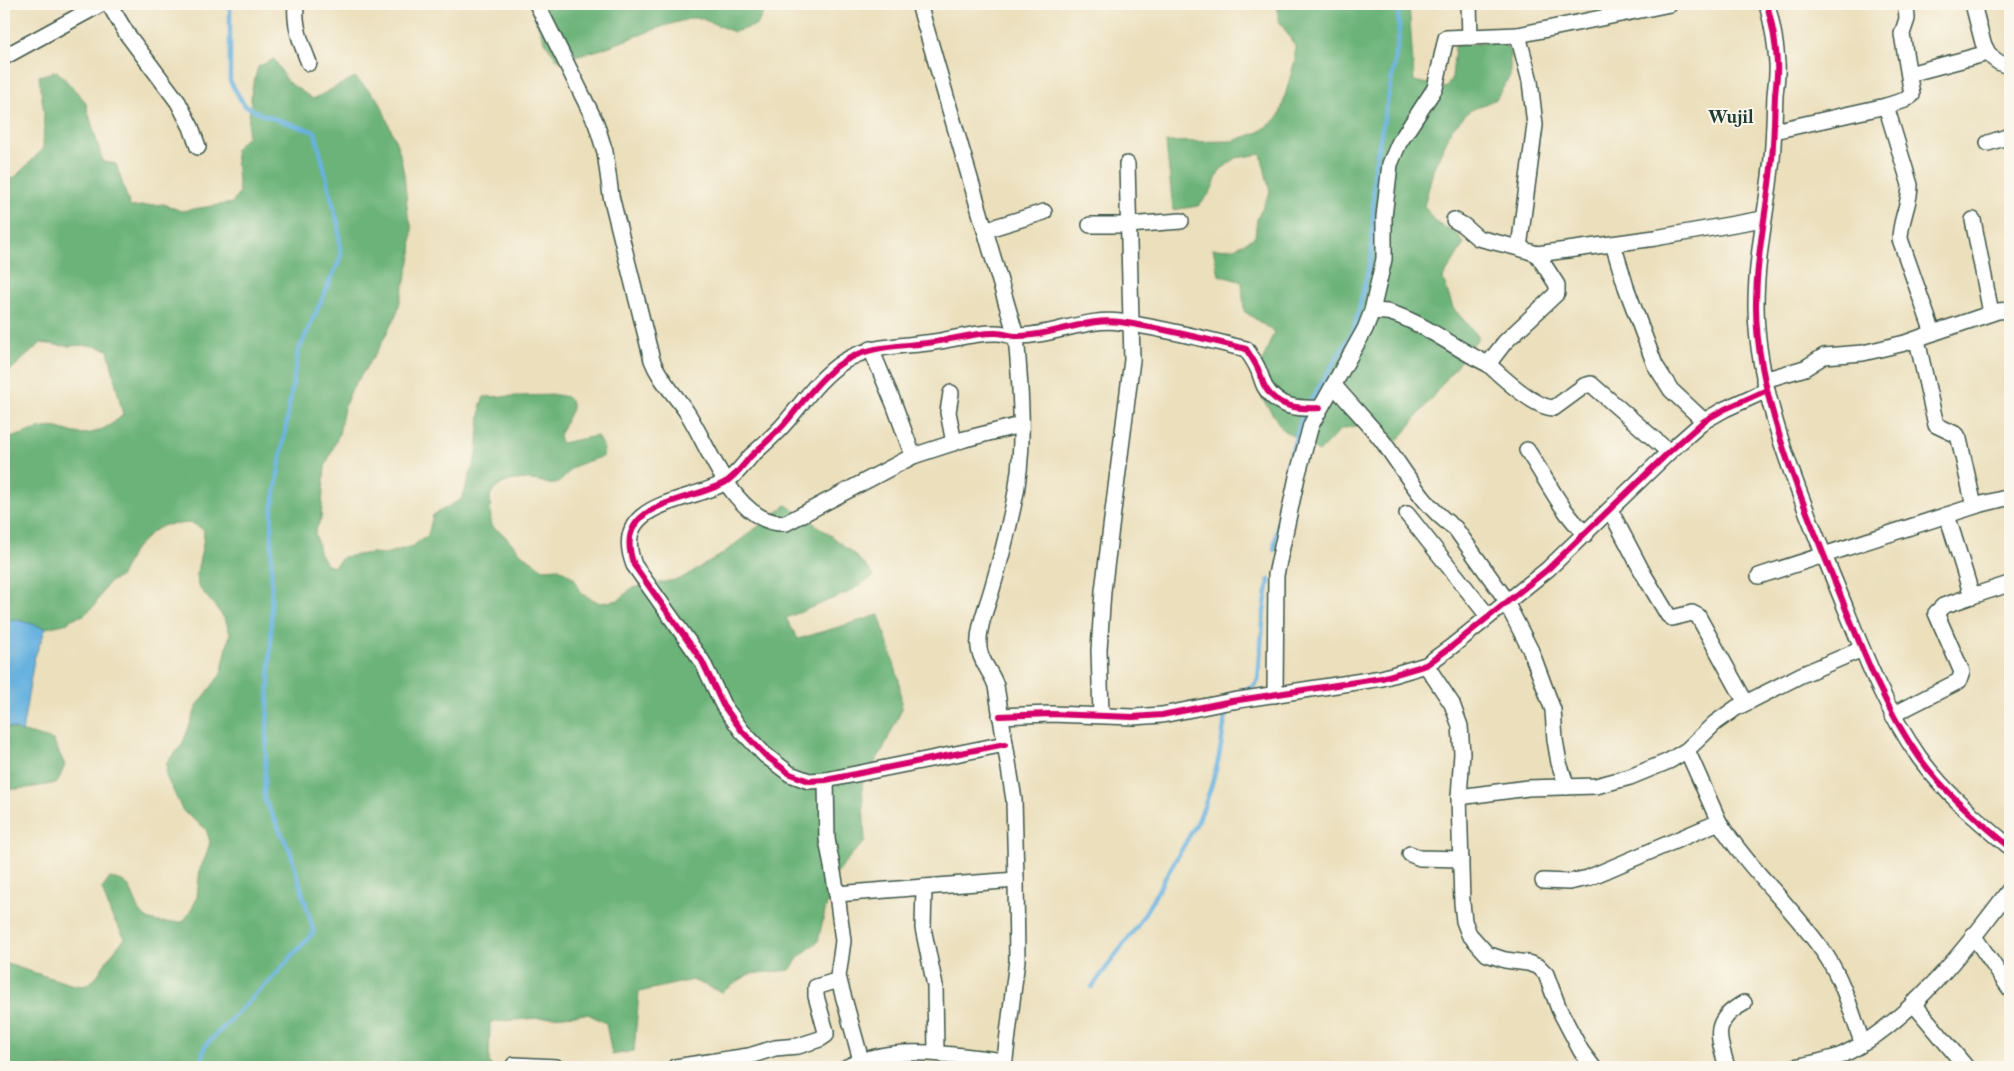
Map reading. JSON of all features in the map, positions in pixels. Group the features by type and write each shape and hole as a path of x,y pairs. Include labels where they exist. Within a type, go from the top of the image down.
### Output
{"street":[{"path":"4,55 78,9 101,4"},
{"path":"109,4 127,34 178,102 191,127 198,147"},
{"path":"296,4 295,21 299,38 309,63"},
{"path":"537,4 596,123 605,152 611,196 652,360 658,374 687,414 739,501 761,518 777,524 786,524 913,456 954,442 1020,425"},
{"path":"847,1067 861,1060 880,1056 936,1053 1004,1064 1018,960 1014,800 993,676 979,652 978,646 981,627 1000,562 1018,481 1020,425 1016,336 918,4"},
{"path":"1469,4 1470,37"},
{"path":"1275,695 1276,575 1297,476 1311,425 1365,329 1372,311 1384,259 1384,216 1390,164 1399,143 1435,88 1446,38 1518,35 1670,4"},
{"path":"1767,4 1775,38 1778,64 1774,131 1756,279 1756,310 1766,385 1789,462 1824,556 1862,649 1892,715 1920,758 1945,788 1980,823 2010,847"},
{"path":"1774,131 1886,106 1910,98 1912,95 1902,34 1907,19 1906,4"},
{"path":"1973,4 1988,54 2003,65 2010,65"},
{"path":"1518,35 1530,82 1535,124 1519,248"},
{"path":"1909,74 1988,54"},
{"path":"1886,106 1910,186 1910,198 1900,229 1900,239 1933,333"},
{"path":"1988,143 2010,136"},
{"path":"1101,715 1099,650 1103,591 1132,360 1127,164"},
{"path":"985,230 1044,212"},
{"path":"1454,220 1478,238 1537,254 1664,237 1763,219"},
{"path":"1973,220 1991,314"},
{"path":"1090,226 1128,226 1181,221"},
{"path":"1613,244 1626,287 1656,365 1671,390 1704,421"},
{"path":"1488,364 1505,342 1557,293 1557,285 1537,254"},
{"path":"1000,716 1029,714 1133,717 1162,715 1227,702 1382,678 1426,665 1548,568 1704,421 1766,385 1805,368 1824,356 1863,353 1916,340 1991,314 2010,310"},
{"path":"1372,311 1390,313 1414,323 1488,364 1537,403 1548,408 1554,408 1584,386 1591,384 1669,452"},
{"path":"1005,744 826,780 808,780 790,774 765,755 742,731 723,705 702,661 634,565 628,547 630,529 644,515 660,506 726,482 785,423 832,370 857,354 871,349 934,342 978,334 999,333 1016,336 1109,322 1131,324 1195,336 1246,349 1259,369 1265,387 1284,406 1305,409 1320,408"},
{"path":"1916,340 1934,421 1940,428 1952,432 1959,439 1974,506"},
{"path":"871,349 913,456"},
{"path":"1334,385 1383,441 1420,494 1443,520 1455,528 1507,602 1527,643 1547,692 1554,716 1555,740 1560,763 1568,787"},
{"path":"951,393 948,412 954,442"},
{"path":"1527,450 1550,485 1567,516 1586,534"},
{"path":"1759,576 1974,506 2010,497"},
{"path":"1610,510 1644,575 1668,614 1672,618 1692,612 1698,616 1746,703"},
{"path":"1407,514 1488,616"},
{"path":"1947,515 1972,596"},
{"path":"1892,715 1959,681 1962,676 1962,672 1936,613 1942,606 2006,585"},
{"path":"1459,797 1528,788 1596,786 1630,777 1670,761 1687,750 1715,723 1746,703 1801,675 1862,649"},
{"path":"1426,665 1452,704 1460,726 1461,763 1459,797 1462,903 1464,921 1469,934 1487,954 1505,960 1528,963 1539,967 1546,974 1558,1010 1581,1051 1593,1067"},
{"path":"1687,750 1719,822 1740,853 1804,927 1827,958 1838,978 1862,1042"},
{"path":"826,780 827,838 838,894 843,941 839,980 861,1060"},
{"path":"1543,881 1569,882 1588,878 1719,822"},
{"path":"1410,854 1420,858 1461,859"},
{"path":"838,894 1016,880"},
{"path":"924,887 923,928 935,986 936,1053"},
{"path":"1794,1067 1844,1061 1862,1042 1899,1017 1974,935 2010,889"},
{"path":"1974,935 2010,989"},
{"path":"675,1067 748,1056 775,1048 798,1046 820,1039 826,1035 826,1032 816,996 816,987 839,980"},
{"path":"1727,1067 1720,1042 1719,1032 1722,1020 1729,1011 1744,1003"},
{"path":"1913,1003 1966,1067"},
{"path":"514,1065 556,1067"}],"green space":[{"path":"530,4 768,4 757,25 734,32 700,18 692,18 664,26 599,50 558,60 544,41"},
{"path":"1278,4 1409,4 1414,81 1446,88 1452,78 1455,46 1493,42 1508,47 1510,53 1510,76 1496,99 1469,111 1452,129 1434,167 1424,206 1436,223 1455,232 1464,243 1443,278 1453,308 1479,337 1384,456 1359,425 1341,429 1319,452 1283,430 1262,398 1261,365 1274,332 1244,311 1242,282 1219,275 1213,249 1235,248 1255,237 1257,219 1270,192 1261,154 1236,158 1220,170 1210,193 1198,206 1173,210 1166,142 1233,141 1259,132 1271,124 1280,114 1295,60 1295,46 1278,19"},
{"path":"274,59 288,82 313,99 355,77 379,100 399,150 404,174 408,215 412,228 411,257 397,313 379,348 352,389 344,407 339,434 325,467 321,518 315,532 319,552 326,564 333,567 343,557 372,553 385,554 413,546 428,535 433,515 462,499 477,454 481,404 484,397 557,395 567,397 572,402 572,409 559,435 561,443 597,436 604,449 603,456 574,467 562,480 554,484 539,481 512,480 500,485 490,495 491,526 503,534 522,554 543,569 559,568 574,578 582,594 600,603 619,600 632,588 680,579 721,555 786,505 844,546 874,576 849,592 786,618 798,639 879,615 899,680 902,709 883,749 862,784 865,842 852,854 833,878 818,941 799,957 790,970 749,974 722,992 692,980 639,992 634,1051 612,1055 606,1023 588,1014 490,1022 489,1062 492,1067 4,1067 4,963 70,984 84,986 95,979 125,938 111,915 102,889 110,878 122,881 129,887 140,912 152,921 183,922 192,909 197,897 200,869 210,842 206,829 183,811 166,776 167,762 182,745 197,706 221,674 230,634 226,621 198,586 197,572 204,530 192,523 165,525 153,531 133,551 121,576 108,583 94,606 84,615 71,619 68,623 46,628 14,619 4,624 4,438 15,437 49,427 78,434 92,433 105,428 123,415 108,350 102,348 88,345 66,346 41,343 4,376 4,181 15,177 43,149 44,113 39,76 57,71 85,101 103,162 116,164 130,207 164,204 181,211 232,203 239,193 235,149 247,137 252,89 258,67"},
{"path":"4,725 53,740 65,765 57,783 4,790"}],"water":[{"path":"14,619 46,628 34,659 22,732 4,725 4,624"}],"waterway":[{"path":"200,1067 205,1046 275,975 314,932 290,851 264,798 271,636 272,512 298,352 341,257 338,224 315,132 261,114 244,105 230,81 230,4"},
{"path":"1308,405 1354,330 1372,253 1374,170 1395,62 1399,34 1398,4"},
{"path":"1274,550 1287,467 1304,411"},
{"path":"1227,696 1254,686 1258,680 1264,611 1269,580"},
{"path":"1092,987 1138,925 1198,821 1209,794 1217,765 1223,736 1226,706"}],"cycle path":[{"path":"1767,4 1775,41 1777,71 1772,159 1759,254 1756,306 1758,341 1773,413 1796,485 1810,521 1864,653 1894,716 1919,757 1939,782 1973,816 2010,847"},
{"path":"1005,744 826,780 809,781 790,774 765,755 742,731 723,705 702,661 634,565 629,544 633,528 642,517 656,508 724,483 739,471 835,368 854,356 887,347 981,334 1002,333 1014,336 1042,334 1095,322 1108,321 1136,324 1246,349 1257,366 1265,387 1276,399 1289,406 1320,408"},
{"path":"1000,716 1051,714 1133,717 1162,715 1232,701 1382,678 1426,665 1548,569 1669,452 1704,421 1767,390"}],"district":[{"name":"Wujil","path":"1731,117"}]}
